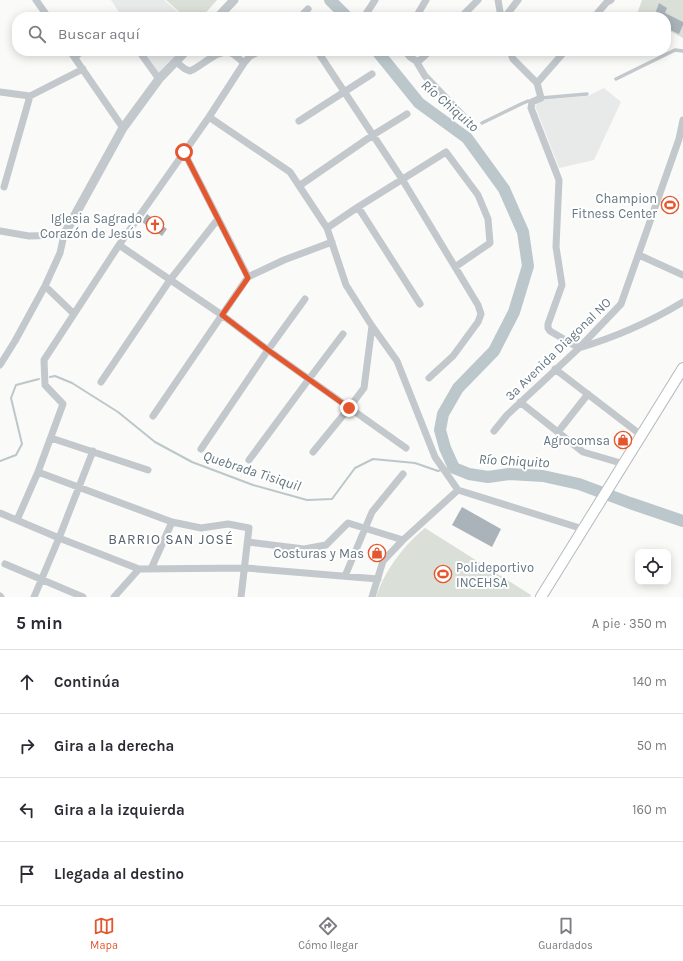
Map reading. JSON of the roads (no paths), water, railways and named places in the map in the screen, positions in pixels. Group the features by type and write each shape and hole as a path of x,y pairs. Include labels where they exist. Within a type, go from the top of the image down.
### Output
{"main road":[{"path":"541,597 683,368"}],"street":[{"path":"36,0 44,12"},
{"path":"223,12 234,0"},
{"path":"367,12 374,0"},
{"path":"419,12 426,0"},
{"path":"466,12 478,0"},
{"path":"498,0 500,12"},
{"path":"508,12 518,0"},
{"path":"598,12 608,1"},
{"path":"305,12 308,9"},
{"path":"74,56 123,128"},
{"path":"142,56 159,80"},
{"path":"0,365 15,342 45,286 60,254 64,235 123,128 159,80 181,56"},
{"path":"176,62 190,71 195,70 207,60 216,56"},
{"path":"234,56 244,63"},
{"path":"17,520 38,472 64,404 45,385 44,360 119,244 209,117 250,56"},
{"path":"321,56 346,91 402,179 478,306 481,314 478,322 453,356 429,378"},
{"path":"409,56 419,60"},
{"path":"424,56 419,60 418,68 464,117"},
{"path":"512,56 513,59 537,83 541,98 532,102 531,108 559,180 556,248 562,285 548,324 550,331 579,348 609,339 659,317 683,302"},
{"path":"537,83 561,56"},
{"path":"0,92 30,96 83,69"},
{"path":"299,121 372,74"},
{"path":"4,187 30,96"},
{"path":"299,186 373,135 407,114"},
{"path":"209,117 290,172 327,228 346,285 372,326 397,361 435,457 458,490 583,529"},
{"name":"3a Avenida Diagonal NO","path":"494,430 520,402 579,348 621,304 679,139 683,120"},
{"path":"184,152 248,278"},
{"path":"327,228 446,152 478,195 488,219 490,243 455,267"},
{"path":"358,207 420,304"},
{"path":"101,382 170,280 218,219"},
{"path":"0,231 29,236 64,235"},
{"path":"153,416 248,278 284,260 332,242"},
{"path":"119,244 222,315 268,350 406,448"},
{"path":"638,255 683,275"},
{"path":"45,286 73,313"},
{"path":"201,448 305,299"},
{"path":"313,452 364,388 372,326"},
{"path":"249,460 343,334"},
{"path":"555,369 641,435"},
{"path":"558,432 588,394"},
{"path":"520,402 583,452 622,466"},
{"path":"51,438 148,470"},
{"path":"34,597 93,451"},
{"path":"38,472 172,522 201,528 228,524 249,528 246,568 241,597"},
{"path":"345,576 372,512 403,474"},
{"path":"372,597 383,561 458,490"},
{"path":"0,513 139,569 246,568 378,578"},
{"path":"151,569 172,522"},
{"path":"248,542 304,549 326,545 348,523 404,540"},
{"path":"4,564 83,597"},
{"path":"114,597 139,569"}],"lane":[{"path":"671,52 675,50 683,51"},
{"path":"616,79 663,56"},
{"path":"541,98 587,94"},
{"path":"482,123 528,101 532,102"}],"waterway":[{"name":"Río Chiquito","path":"330,0 342,12"},
{"name":"Río Chiquito","path":"381,56 419,103 467,138 504,189 523,232 528,266 514,312 494,351 458,388 443,414 440,430 445,448 454,468 469,474 488,477 509,474 543,476 579,484 683,521"},
{"name":"Quebrada Tisiquil","path":"50,377 55,376 72,383 118,412 155,442 192,462 253,485 307,500 332,499 355,468 373,459 415,463 438,471 441,470"},
{"name":"Quebrada Tisiquil","path":"0,461 16,455 22,444 11,398 16,385 39,379"},
{"name":"Quebrada Tisiquil","path":"446,469 454,468"}],"place":[{"name":"Champion Fitness Center","path":"670,205"},
{"name":"Iglesia Sagrado Corazón de Jesús","path":"155,225"},
{"name":"Agrocomsa","path":"623,440"},
{"name":"Costuras y Mas","path":"377,553"},
{"name":"Polideportivo INCEHSA","path":"443,574"}],"district":[{"name":"BARRIO SAN JOSÉ","path":"171,539"}]}
